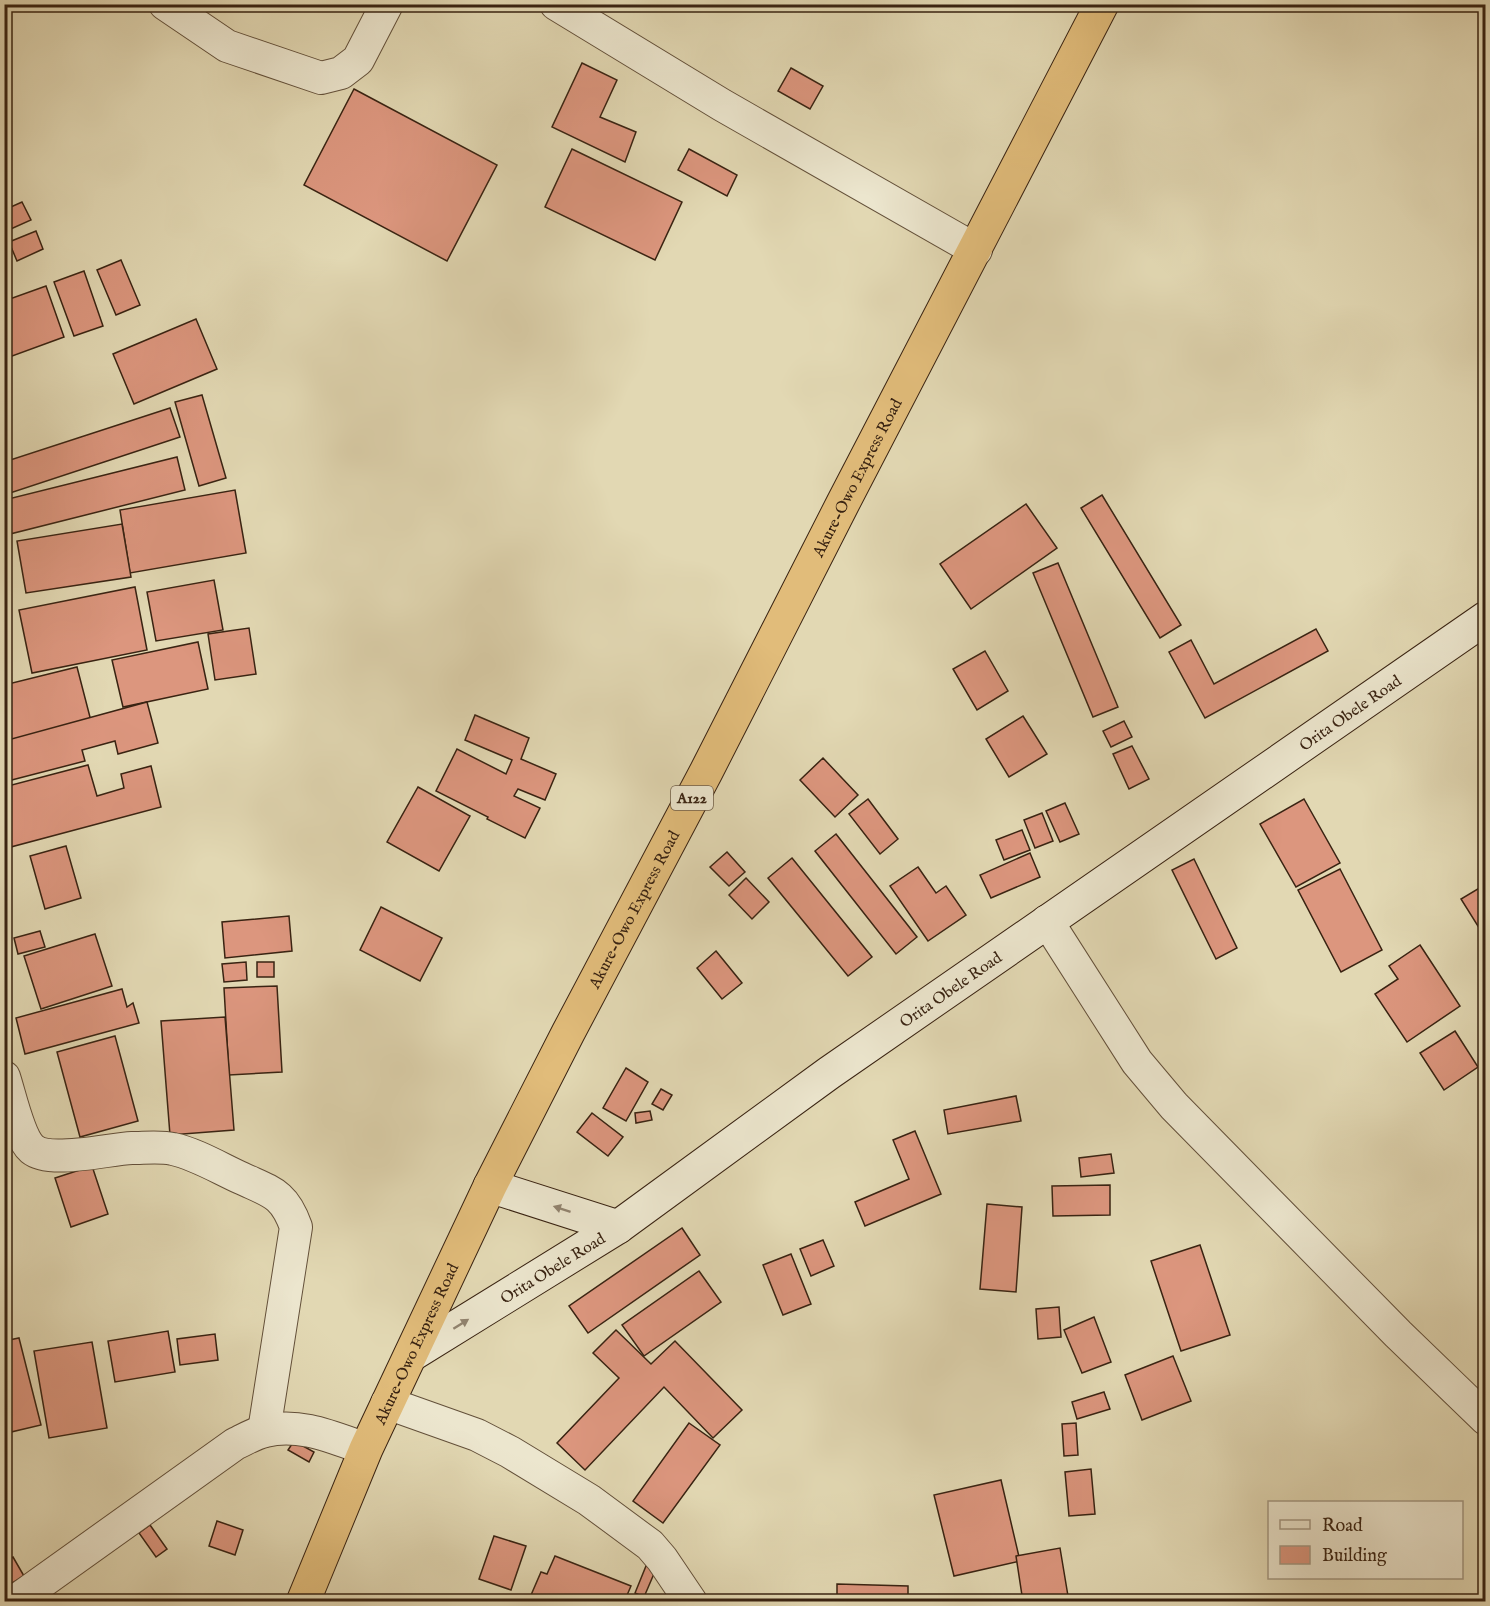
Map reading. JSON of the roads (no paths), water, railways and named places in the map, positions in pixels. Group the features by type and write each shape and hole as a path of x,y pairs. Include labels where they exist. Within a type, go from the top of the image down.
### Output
{"highway":[{"name":"Akure-Owo Express Road","path":"303,1602 366,1449 490,1186 567,1033 706,772 843,502 1102,4"}],"main road":[{"name":"Orita Obele Road","path":"411,1355 618,1227 830,1073 1485,618"},
{"path":"490,1186 618,1227"}],"street":[{"path":"165,4 227,46 321,78 341,73 358,60 387,4"},
{"path":"556,4 722,105 976,249"},
{"path":"1047,921 1137,1062 1174,1106 1398,1334 1485,1419"},
{"path":"4,1077 23,1135 31,1149 43,1155 72,1155 130,1148 172,1148 267,1190 283,1200 290,1208 296,1227 264,1431"},
{"path":"387,1404 477,1435 510,1452 589,1500 650,1545 691,1602"},
{"path":"14,1602 235,1444 264,1431 287,1428 307,1430 366,1449"}]}
